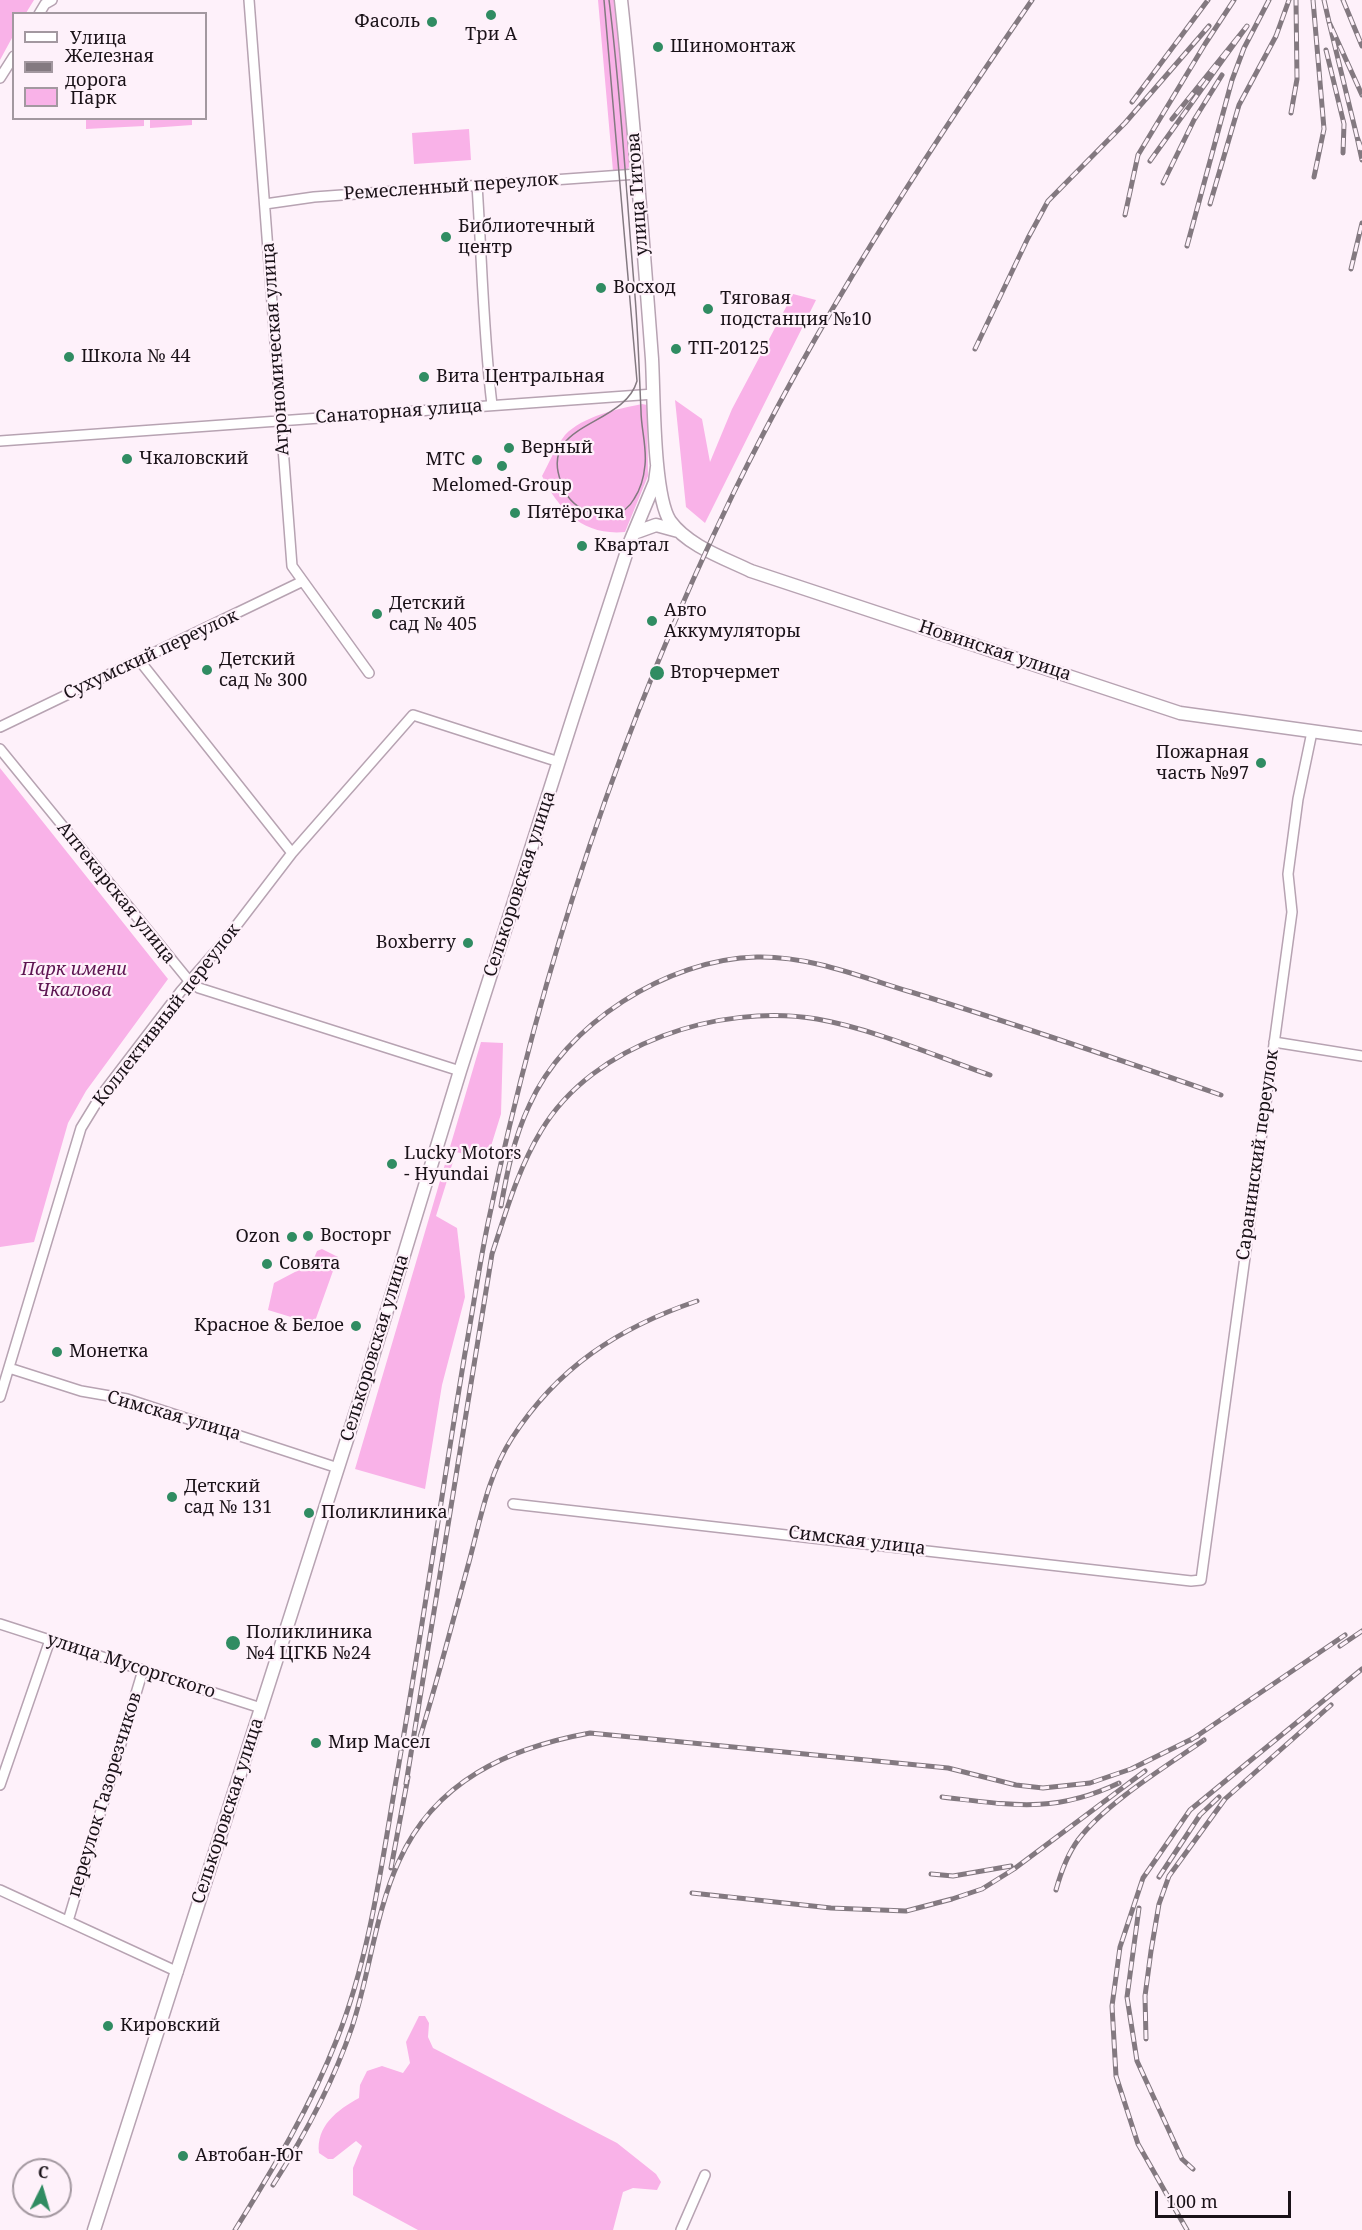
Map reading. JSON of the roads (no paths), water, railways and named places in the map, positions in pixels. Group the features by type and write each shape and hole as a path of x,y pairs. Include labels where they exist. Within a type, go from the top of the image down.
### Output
{"main road":[{"name":"улица Титова","path":"621,0 654,394 657,467 662,497"},
{"name":"Селькоровская улица","path":"94,2230 338,1468 460,1071 634,533 655,482 657,467"},
{"name":"Новинская улица","path":"662,497 669,519 679,531 707,550 751,571 1180,713 1362,738"},
{"path":"634,533 656,525 679,531"}],"street":[{"path":"40,12 45,4 52,0"},
{"name":"Агрономическая улица","path":"249,0 292,566 301,582 369,673"},
{"path":"0,78 12,59"},
{"name":"Ремесленный переулок","path":"265,204 314,197 637,174"},
{"path":"477,185 486,354 492,405"},
{"name":"Санаторная улица","path":"0,441 654,394"},
{"name":"Сухумский переулок","path":"0,727 301,582"},
{"path":"139,660 292,853"},
{"name":"Коллективный переулок","path":"0,1397 81,1128 100,1097 292,853 413,715 559,762"},
{"name":"Саранинский переулок","path":"1201,1580 1292,912 1288,874 1298,799 1312,732"},
{"name":"Аптекарская улица","path":"0,748 190,982 199,988 460,1071"},
{"path":"1274,1042 1362,1056"},
{"name":"Симская улица","path":"9,1368 81,1391 127,1399 338,1468"},
{"name":"Симская улица","path":"513,1504 1191,1581 1201,1580"},
{"name":"улица Мусоргского","path":"0,1624 261,1708"},
{"path":"0,1785 50,1640"},
{"name":"переулок Газорезчиков","path":"68,1921 142,1670"},
{"path":"0,1890 178,1972"},
{"path":"681,2230 705,2175"}],"tram line":[{"path":"604,0 637,381 629,396 616,408 586,426 561,447 557,462 561,482 568,496 578,506 600,515 613,515 630,505 643,478 645,458 623,142 609,0"}],"railway":[{"path":"235,2230 277,2160 315,2089 337,2039 359,1973 381,1872 488,1223 532,1036 588,851 620,760 692,581 765,430 873,241 1032,0"},
{"path":"1132,102 1208,0"},
{"path":"1125,215 1138,155 1234,0"},
{"path":"1187,246 1232,80 1244,48 1269,0"},
{"path":"1210,204 1239,105 1276,36 1289,0"},
{"path":"1291,113 1297,79 1296,0"},
{"path":"1313,0 1324,129 1314,177"},
{"path":"1324,0 1329,22"},
{"path":"1343,0 1362,46"},
{"path":"1357,137 1329,22 1362,95"},
{"path":"975,349 1048,201 1125,123 1209,26"},
{"path":"1150,161 1247,26 1172,119"},
{"path":"1326,50 1344,124 1343,153"},
{"path":"1163,183 1194,120 1222,75"},
{"path":"1362,150 1357,137 1362,160"},
{"path":"1351,269 1362,223"},
{"path":"501,1206 512,1155 529,1106 545,1076 567,1048 593,1023 655,983 688,970 723,961 757,957 777,958 836,968 1028,1029 1221,1095"},
{"path":"406,1784 492,1254 513,1191 533,1145 564,1100 593,1074 626,1053 662,1036 701,1024 741,1017 780,1016 839,1023 990,1075"},
{"path":"420,1737 486,1498 497,1467 512,1438 549,1390 592,1353 641,1324 697,1301"},
{"path":"1340,1646 1362,1631"},
{"path":"1191,1740 1345,1635"},
{"path":"1187,2230 1138,2144 1116,2076 1112,2006 1120,1947 1143,1878 1190,1810 1362,1669"},
{"path":"1146,2039 1145,1996 1151,1951 1159,1904 1169,1876 1225,1799 1331,1705"},
{"path":"273,2185 296,2147 336,2068 352,2027 384,1901 399,1861 414,1833 432,1809 454,1789 503,1759 531,1748 590,1733 948,1768 1016,1785 1043,1788 1090,1783 1131,1769 1198,1736"},
{"path":"1056,1890 1071,1852 1090,1826 1137,1786 1204,1740"},
{"path":"692,1893 831,1908 906,1911 952,1899 982,1889 1014,1869 1145,1771"},
{"path":"391,1868 408,1777"},
{"path":"942,1797 1032,1805 1074,1799 1119,1783"},
{"path":"1159,1877 1200,1815 1219,1797"},
{"path":"931,1874 953,1876 1011,1866"},
{"path":"1139,1908 1127,1997 1137,2061 1182,2159 1193,2169"}],"place":[{"name":"Три А","path":"491,15"},
{"name":"Фасоль","path":"432,22"},
{"name":"Шиномонтаж","path":"658,47"},
{"name":"Библиотечный центр","path":"446,237"},
{"name":"Восход","path":"601,288"},
{"name":"Тяговая подстанция №10","path":"708,309"},
{"name":"ТП-20125","path":"676,349"},
{"name":"Школа № 44","path":"69,357"},
{"name":"Вита Центральная","path":"424,377"},
{"name":"Верный","path":"509,448"},
{"name":"Чкаловский","path":"127,459"},
{"name":"МТС","path":"477,460"},
{"name":"Melomed-Group","path":"502,466"},
{"name":"Пятёрочка","path":"515,513"},
{"name":"Квартал","path":"582,546"},
{"name":"Детский сад № 405","path":"377,614"},
{"name":"Авто Аккумуляторы","path":"652,621"},
{"name":"Детский сад № 300","path":"207,670"},
{"name":"Вторчермет","path":"657,673"},
{"name":"Пожарная часть №97","path":"1261,763"},
{"name":"Boxberry","path":"468,943"},
{"name":"Lucky Motors - Hyundai","path":"392,1164"},
{"name":"Восторг","path":"308,1236"},
{"name":"Ozon","path":"292,1237"},
{"name":"Совята","path":"267,1264"},
{"name":"Красное & Белое","path":"356,1326"},
{"name":"Монетка","path":"57,1352"},
{"name":"Детский сад № 131","path":"172,1497"},
{"name":"Поликлиника","path":"309,1513"},
{"name":"Поликлиника №4 ЦГКБ №24","path":"233,1643"},
{"name":"Мир Масел","path":"316,1743"},
{"name":"Кировский","path":"108,2026"},
{"name":"Автобан-Юг","path":"183,2156"}],"park label":[{"name":"Парк имени Чкалова","path":"74,980"}]}
